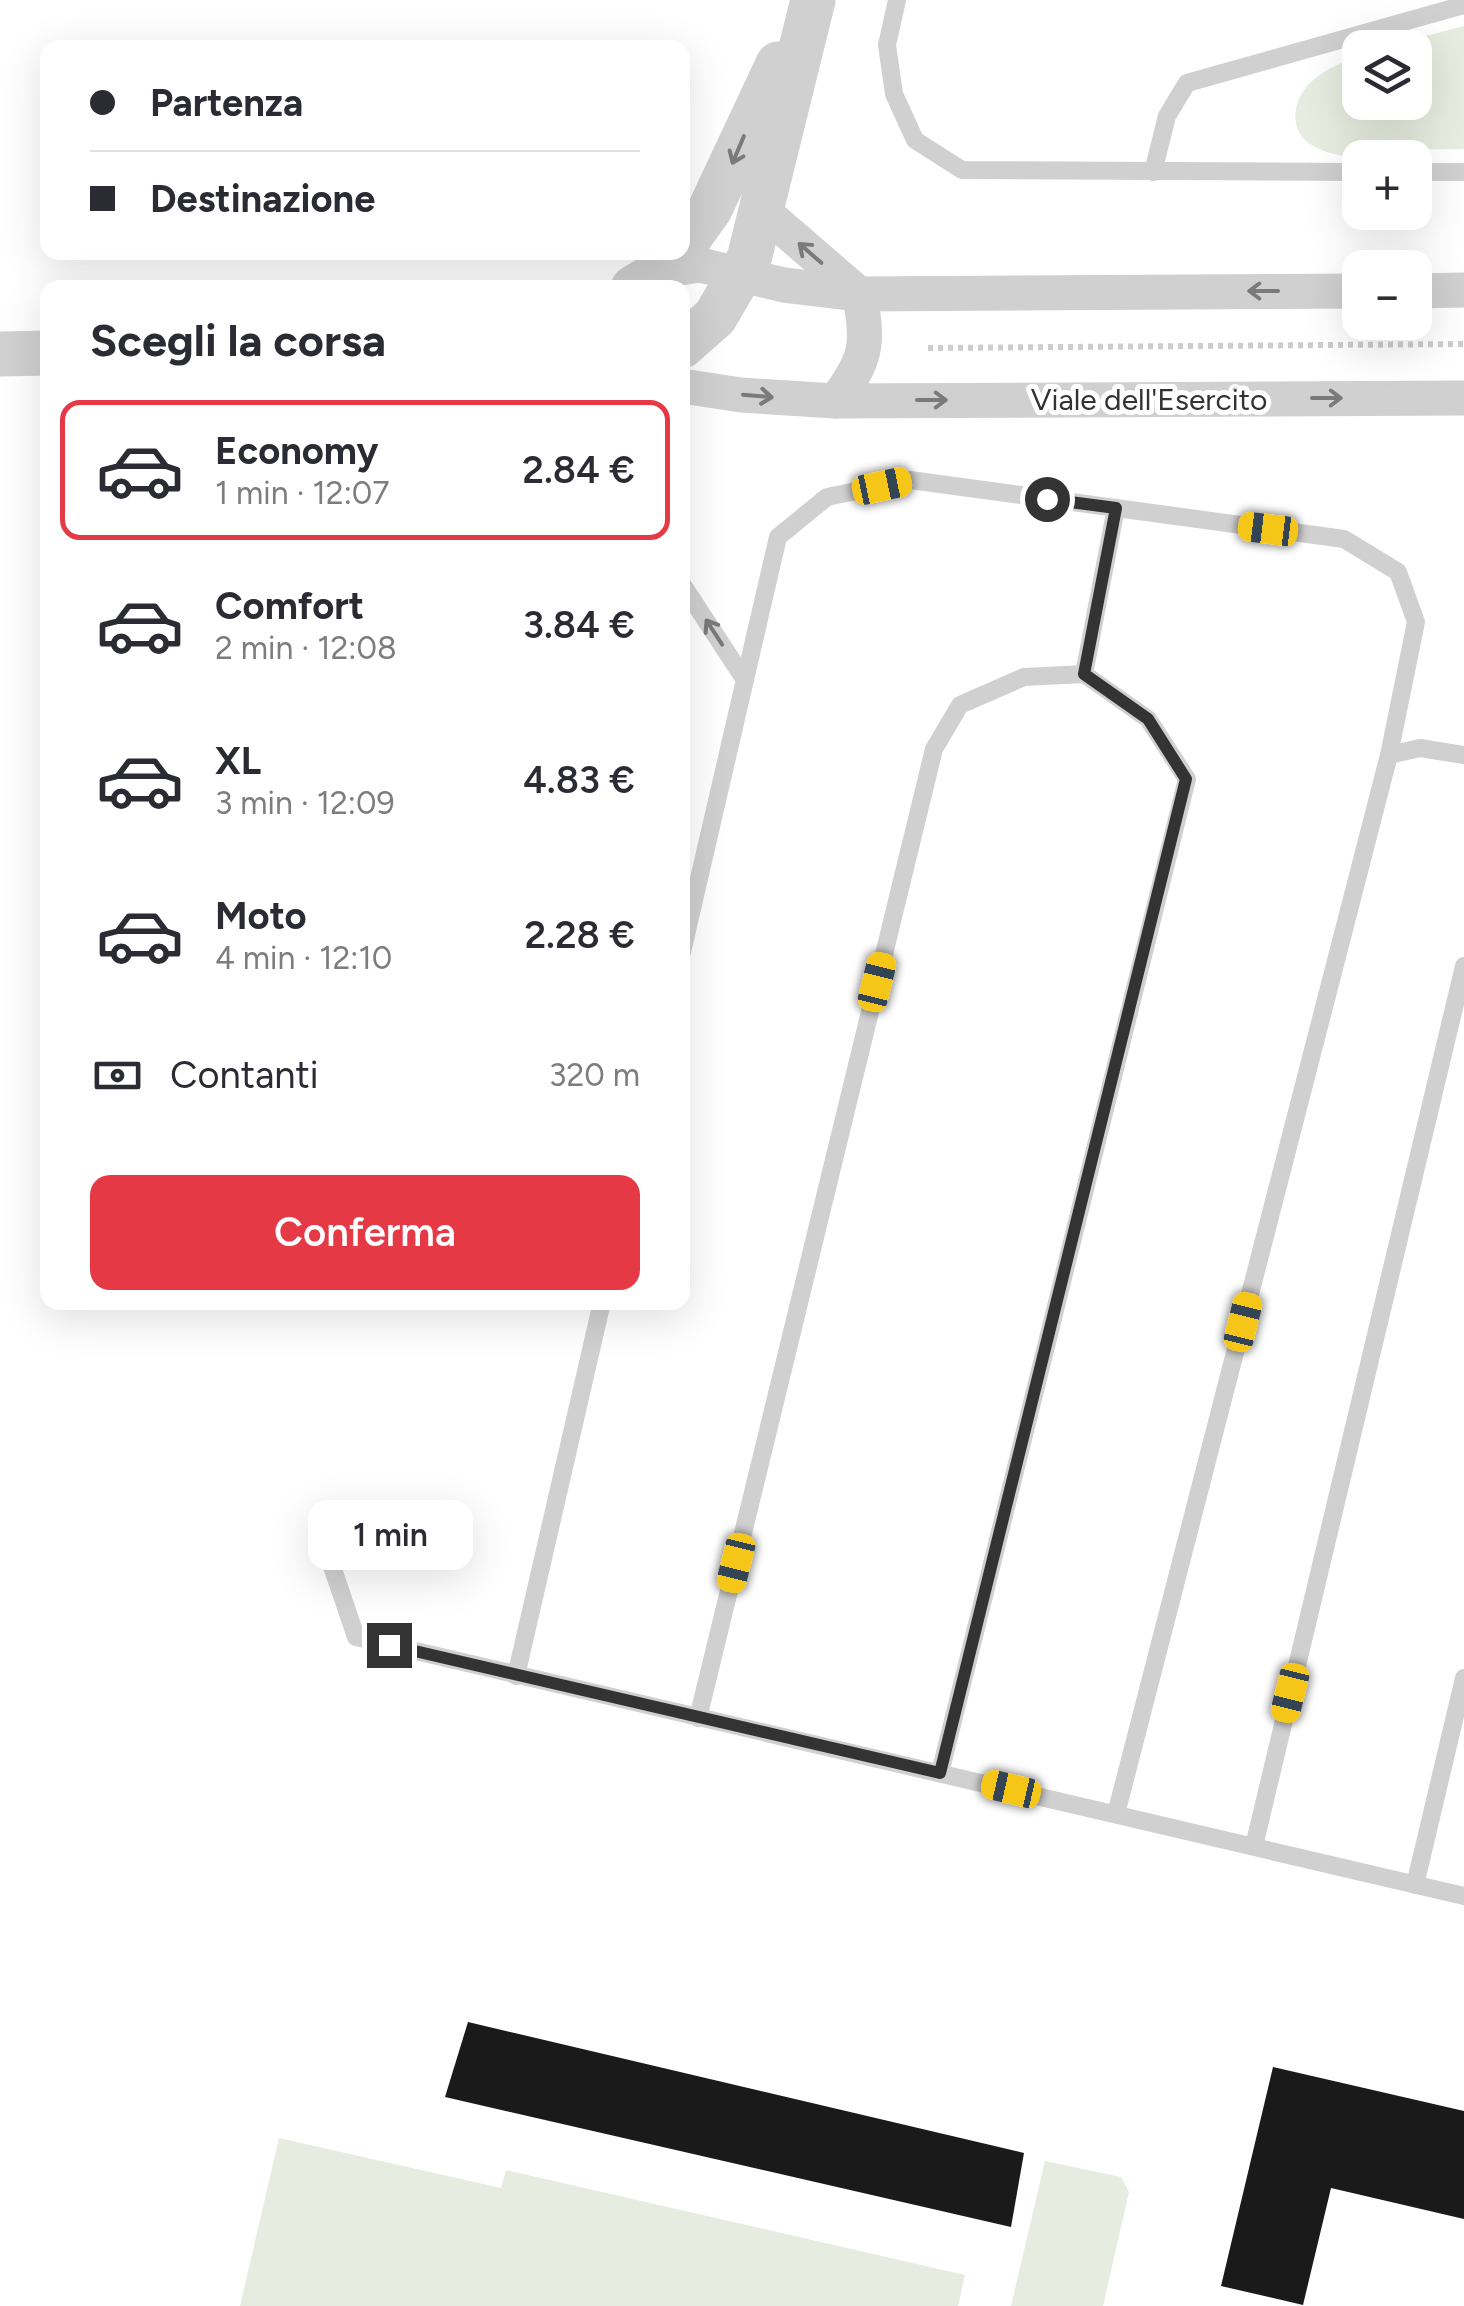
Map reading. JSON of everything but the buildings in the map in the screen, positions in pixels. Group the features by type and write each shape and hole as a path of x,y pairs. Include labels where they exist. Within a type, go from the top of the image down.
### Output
{"street":[{"path":"690,340 708,327 742,276 763,212 813,0"},
{"path":"690,234 710,209 759,100 813,0"},
{"path":"763,212 858,294 866,330 865,348 860,364 835,401"},
{"path":"662,269 700,265 806,289 858,294 1342,291"},
{"path":"1432,290 1464,290"},
{"path":"0,354 40,354"},
{"name":"Viale dell'Esercito","path":"690,387 835,401 1464,398"}],"lane":[{"path":"897,0 887,45 894,94 915,140 962,170 1342,172"},
{"path":"1153,172 1167,116 1187,83 1464,5"},
{"path":"1432,172 1464,172"},
{"path":"690,917 778,537 828,497 910,480 1344,539 1398,572 1416,622 1389,756 1116,1814"},
{"path":"1084,674 1116,508"},
{"path":"690,596 745,680"},
{"path":"698,1718 934,749 960,705 1024,677 1084,674 1148,719 1186,779 940,1773"},
{"path":"1389,756 1420,748 1464,755"},
{"path":"1254,1846 1464,966"},
{"path":"516,1676 600,1310"},
{"path":"320,1531 356,1637 1464,1896"},
{"path":"1415,1884 1464,1678"}],"path":[{"name":"Viale dell'Esercito","path":"928,348 1464,344"}],"shaded area":[{"path":"1464,26 1464,149 1432,149 1432,140 1342,140 1342,155 1321,150 1303,138 1296,122 1300,96 1321,74 1342,63 1342,120 1432,120 1432,34"},
{"path":"279,2138 501,2188 506,2170 965,2275 958,2306 240,2306"},
{"path":"1045,2161 1121,2177 1129,2192 1103,2306 1011,2306"}],"route":[{"path":"389,1645 940,1773 1186,779 1148,719 1084,674 1116,508 1047,499"}]}
